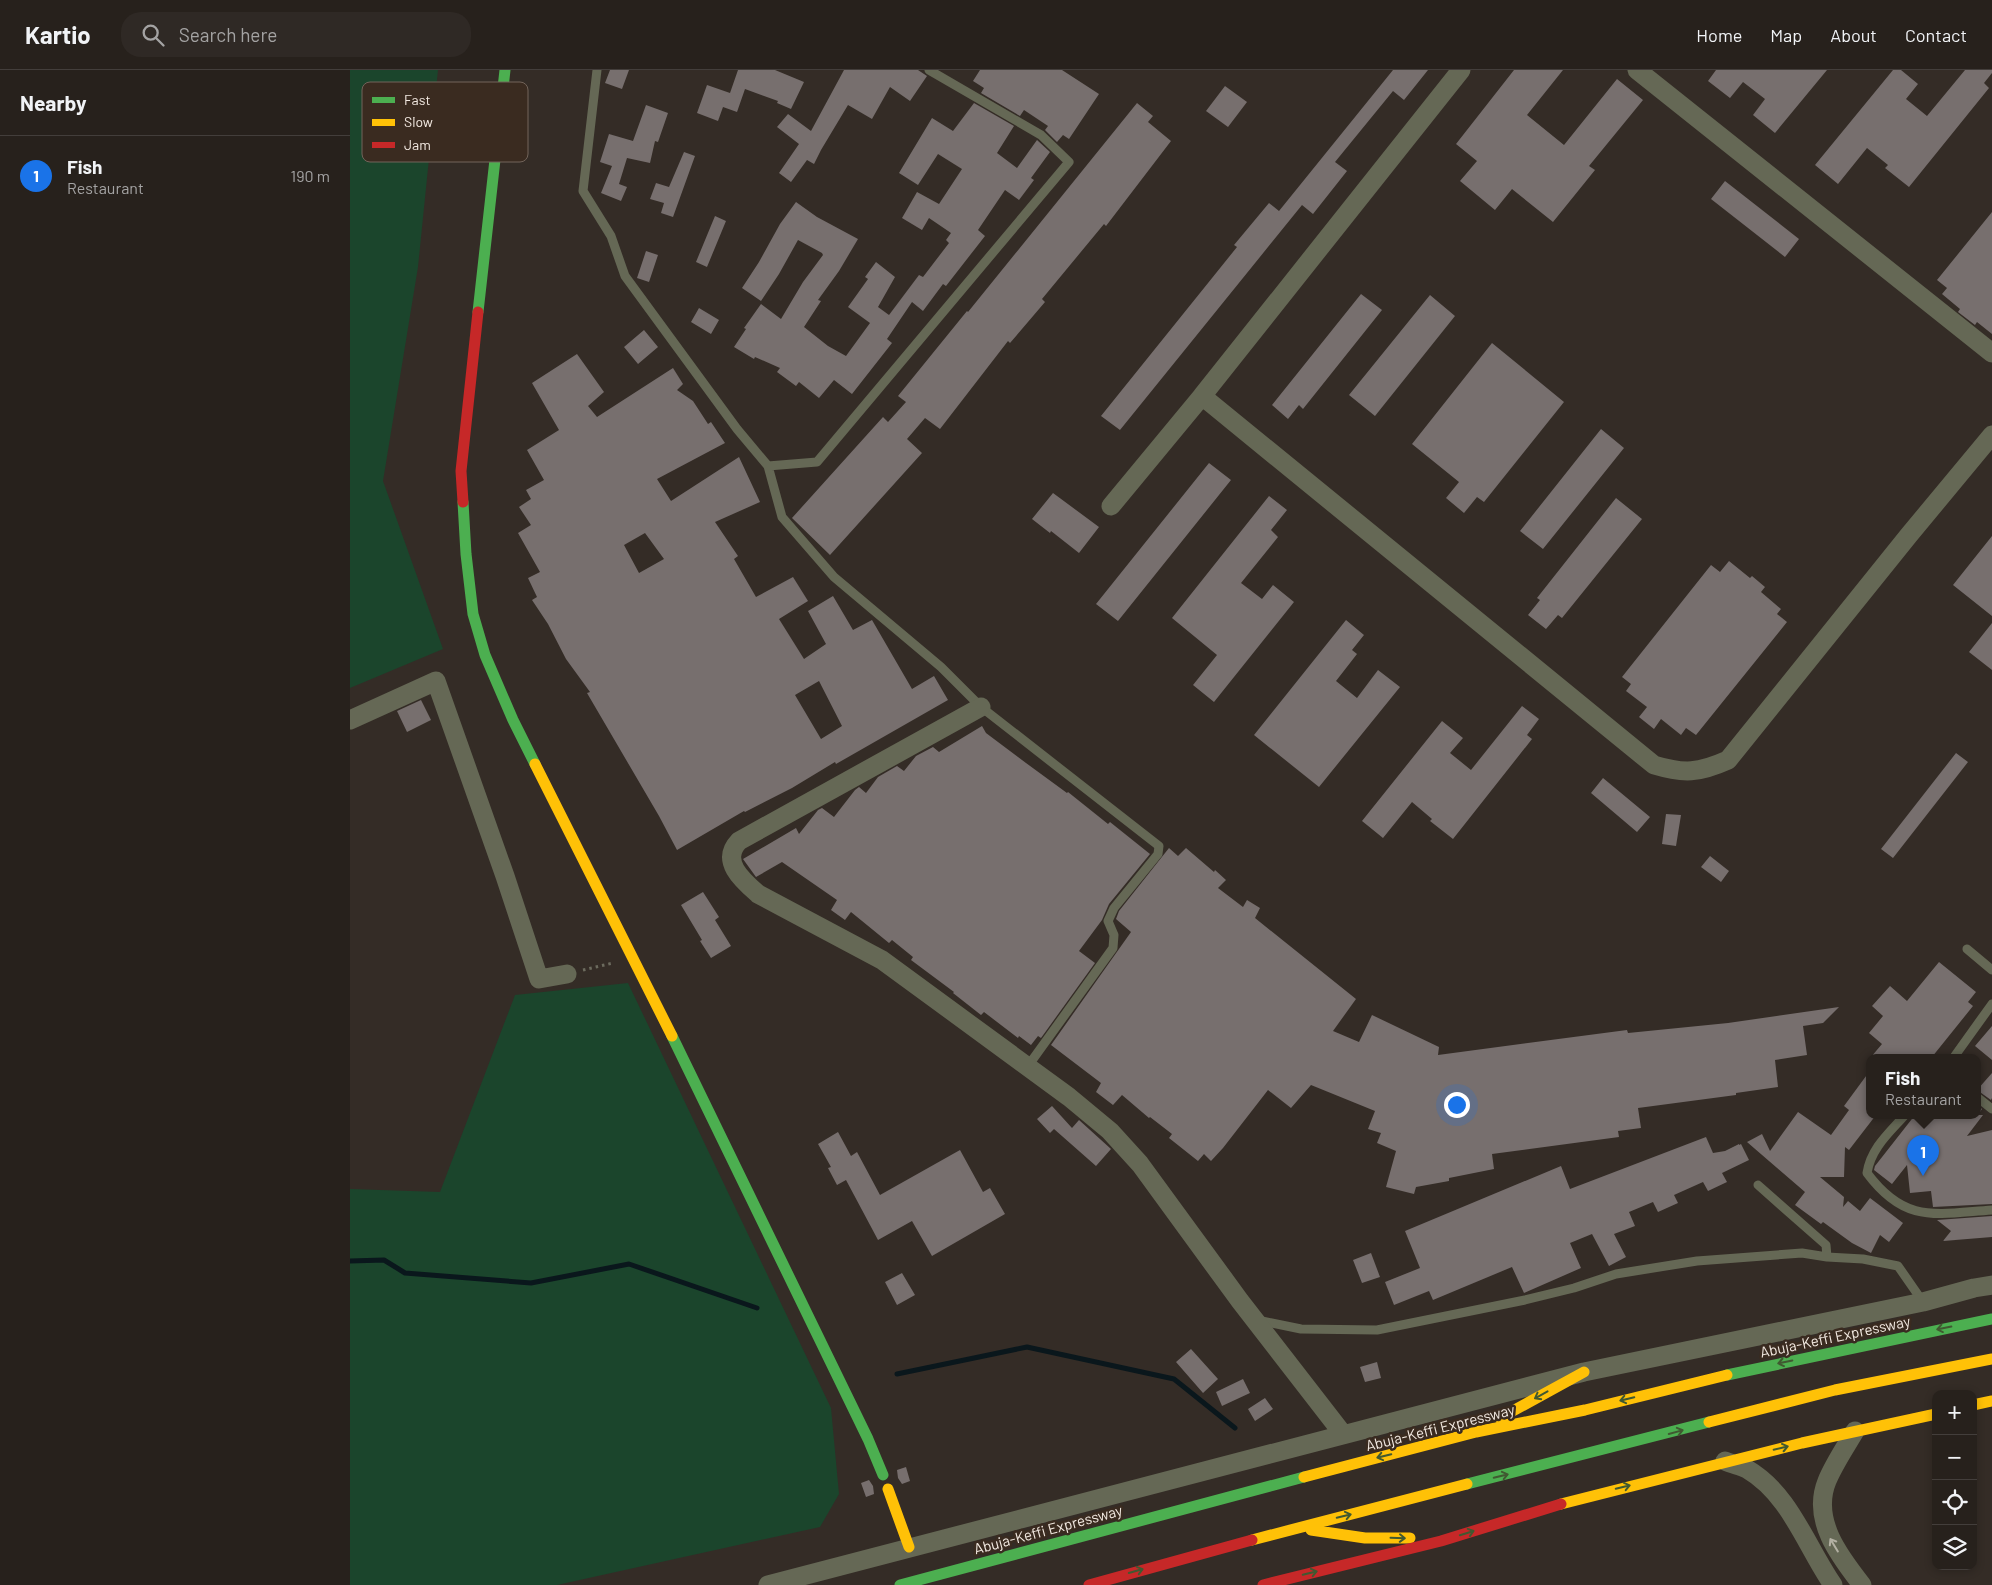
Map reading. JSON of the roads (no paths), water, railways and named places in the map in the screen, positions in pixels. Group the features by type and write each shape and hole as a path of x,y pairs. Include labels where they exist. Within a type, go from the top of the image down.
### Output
{"main road":[{"path":"495,162 461,471 466,554 474,614 486,655 513,720 666,1020 868,1440 883,1475"},
{"name":"Abuja-Keffi Expressway","path":"900,1585 1171,1511 1476,1432 1584,1410 1757,1368 1992,1319"},
{"path":"1089,1585 1188,1556 1836,1390 1992,1359"},
{"path":"1476,1432 1584,1372"},
{"path":"1977,1404 1992,1401"},
{"path":"1263,1585 1441,1541 1587,1496 1725,1461 1932,1415"},
{"path":"888,1489 909,1547"},
{"path":"1297,1528 1365,1538 1398,1537 1441,1541"}],"street":[{"path":"1111,506 1202,396 1461,70"},
{"path":"1637,70 1992,353"},
{"path":"1202,396 1654,765 1670,770 1690,772 1708,769 1728,760 1908,535 1992,435"},
{"path":"350,720 436,681 506,876 538,979 567,974"},
{"path":"982,707 739,841 732,849 731,858 745,883 758,894 882,960 1028,1066 1110,1130 1140,1164 1254,1319 1343,1434"},
{"path":"768,1585 1584,1372 1923,1302 1992,1285"},
{"path":"1855,1431 1826,1484 1822,1509 1830,1541 1862,1585"},
{"path":"1725,1461 1746,1469 1764,1482 1785,1504 1833,1585"}],"lane":[{"path":"597,70 583,191 612,236 625,276 737,429 768,466 782,517 834,577 941,666 982,707 1159,846 1158,854 1114,908 1108,921 1114,936 1113,948 1028,1066"},
{"path":"768,466 817,462 1068,162 1041,134 929,70"},
{"path":"1967,948 1992,970"},
{"path":"1956,1054 1992,1004"},
{"path":"1981,1100 1992,1108"},
{"path":"1901,1119 1875,1149 1869,1161 1867,1173 1877,1186 1906,1209 1934,1215 1992,1210"},
{"path":"1758,1186 1826,1245 1827,1257"},
{"path":"1254,1319 1301,1330 1377,1330 1525,1300 1574,1288 1616,1274 1697,1261 1802,1253 1827,1257 1863,1258 1898,1266 1923,1302"}],"waterway":[{"path":"350,1261 384,1260 405,1273 531,1283 629,1264 757,1308"},
{"path":"897,1374 1027,1347 1174,1379 1235,1428"}],"place":[{"name":"Fish","path":"1923,1176"}]}
